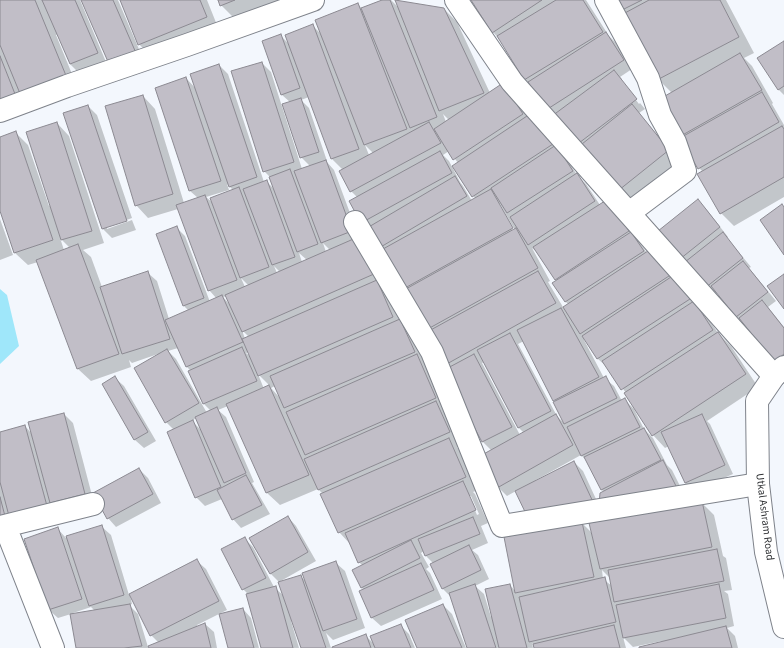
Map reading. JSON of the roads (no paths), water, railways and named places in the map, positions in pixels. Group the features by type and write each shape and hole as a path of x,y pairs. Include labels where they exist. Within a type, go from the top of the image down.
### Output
{"street":[{"path":"0,111 313,0"},
{"path":"456,0 512,82 629,213 779,372"},
{"path":"606,0 648,78 660,115 675,142 685,171 629,213"},
{"path":"355,222 432,352 502,526 758,484"},
{"name":"Utkal Ashram Road","path":"779,372 757,401 758,484 766,552 784,627"},
{"path":"53,648 2,527 93,504"}],"water":[{"path":"0,289 7,295 19,346 0,364"}]}
